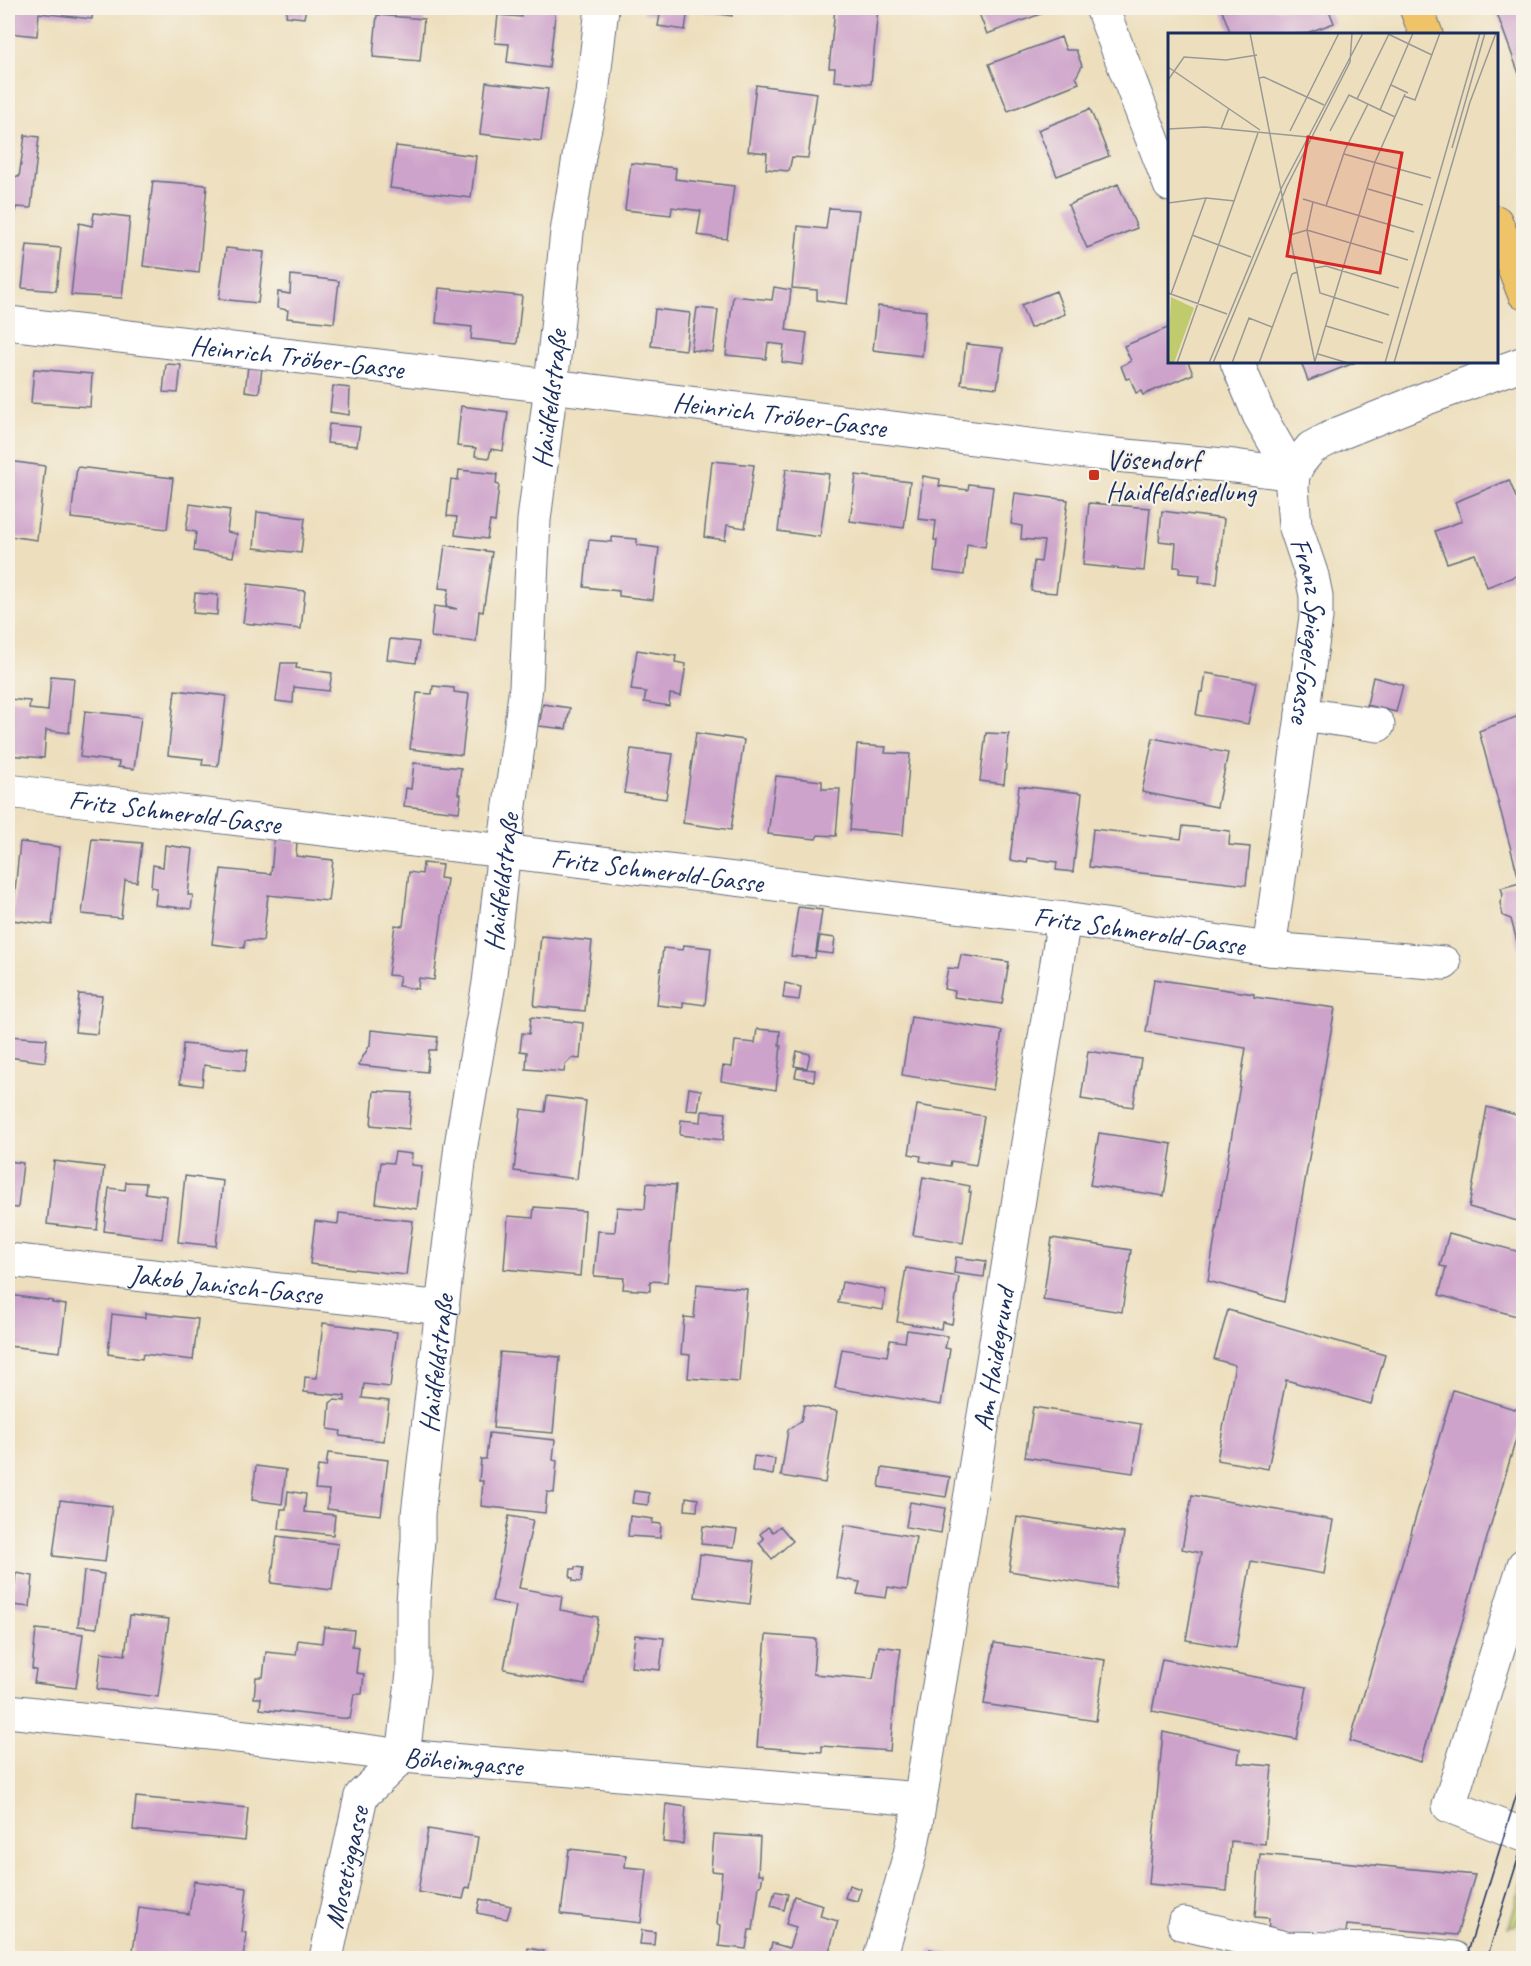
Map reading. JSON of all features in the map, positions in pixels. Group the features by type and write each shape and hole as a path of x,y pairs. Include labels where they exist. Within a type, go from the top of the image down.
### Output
{"main road":[{"path":"1416,8 1426,33"},
{"path":"1498,225 1524,293"}],"street":[{"name":"Haidfeldstraße","path":"403,1756 413,1673 413,1602 418,1514 461,1145 489,983 526,687 534,520 567,232 592,94 602,8"},
{"path":"1102,8 1168,180"},
{"name":"Heinrich Tröber-Gasse","path":"8,323 551,386 1094,453 1293,474"},
{"name":"Franz Spiegel-Gasse","path":"1237,363 1259,415 1293,474 1295,525 1312,576 1316,597 1316,617 1269,949"},
{"path":"1293,474 1311,448 1340,433 1524,363"},
{"path":"1302,714 1378,725"},
{"name":"Fritz Schmerold-Gasse","path":"8,791 1064,919 1269,949 1444,963"},
{"name":"Am Haidegrund","path":"880,1959 910,1854 920,1799 1064,919"},
{"name":"Jakob Janisch-Gasse","path":"8,1260 443,1308"},
{"path":"1524,1565 1449,1806 1524,1835"},
{"name":"Böheimgasse","path":"8,1711 403,1756 920,1799"},
{"name":"Mosetiggasse","path":"326,1959 361,1796 403,1756"},
{"path":"1184,1924 1286,1948 1378,1950 1454,1959"}],"green space":[{"path":"1523,1879 1523,1905 1516,1925 1509,1927"}],"building":[{"path":"8,8 93,8 92,19 39,13 37,36 8,33"},
{"path":"168,8 168,12 143,9"},
{"path":"287,8 306,8 304,18 286,16"},
{"path":"368,8 368,12 345,9"},
{"path":"522,8 556,8 549,68 507,62 509,44 495,43 498,15 521,17"},
{"path":"644,8 733,8 732,16 688,9 685,30 658,26 660,15 643,13"},
{"path":"835,8 878,8 871,84 834,81 835,68 829,68"},
{"path":"977,8 1053,8 1054,9 987,34"},
{"path":"1221,8 1328,8 1334,23 1307,33 1231,33"},
{"path":"1495,8 1524,8 1524,76 1519,74"},
{"path":"377,15 424,19 420,61 373,57"},
{"path":"1061,37 1066,50 1076,50 1082,66 1076,77 1079,83 1008,111 989,64"},
{"path":"486,82 548,89 541,141 480,134"},
{"path":"756,85 817,93 808,158 792,157 789,171 766,169 767,153 748,151"},
{"path":"1090,109 1109,156 1057,176 1038,130"},
{"path":"25,135 39,137 31,208 16,207 14,228 8,227 9,175 19,177"},
{"path":"396,146 476,156 471,198 390,188"},
{"path":"631,163 676,168 675,179 734,186 727,239 697,235 701,211 672,207 671,215 625,210"},
{"path":"153,181 207,185 199,273 143,266"},
{"path":"1118,184 1137,228 1087,248 1068,205"},
{"path":"829,208 859,210 847,304 817,300 817,290 792,288 798,226 826,229"},
{"path":"94,213 130,217 122,298 71,295 79,223 92,226"},
{"path":"27,245 61,248 56,291 22,288"},
{"path":"226,248 264,252 258,303 219,299"},
{"path":"291,275 339,281 334,323 287,318 288,310 277,308 278,292 290,294"},
{"path":"774,287 791,290 786,330 807,333 803,365 782,362 784,345 768,343 766,359 726,355 733,296 772,300"},
{"path":"439,288 522,296 517,344 471,339 472,327 436,323"},
{"path":"1056,291 1065,314 1030,328 1021,305"},
{"path":"878,306 926,311 922,356 873,350"},
{"path":"697,308 718,310 713,352 691,350"},
{"path":"655,309 690,313 686,350 651,346"},
{"path":"1168,328 1168,363 1188,363 1193,374 1143,395 1141,391 1136,393 1130,378 1126,379 1121,366 1131,361 1124,346"},
{"path":"966,344 1003,348 997,388 961,384"},
{"path":"1301,363 1354,363 1308,381"},
{"path":"166,364 181,365 178,393 163,392"},
{"path":"248,366 262,368 259,393 245,391"},
{"path":"34,369 92,374 90,407 31,403"},
{"path":"333,386 350,388 349,415 330,412"},
{"path":"461,406 508,412 503,451 491,449 489,458 475,456 476,448 457,446"},
{"path":"329,424 360,427 357,446 327,443"},
{"path":"8,461 45,466 37,540 8,536"},
{"path":"712,461 754,465 745,528 727,525 725,540 704,537"},
{"path":"77,467 173,478 167,529 71,518"},
{"path":"786,469 829,474 820,537 778,531"},
{"path":"459,470 497,474 496,484 499,485 495,522 490,521 487,539 455,535 457,517 447,516 451,479 458,480"},
{"path":"856,475 910,482 904,528 850,521"},
{"path":"923,476 940,479 939,486 968,490 969,484 993,487 985,547 967,544 964,575 934,571 936,521 918,519"},
{"path":"1509,480 1524,517 1524,573 1487,587 1475,554 1447,563 1435,531 1462,521 1455,502"},
{"path":"1015,493 1068,500 1056,593 1031,591 1034,561 1041,562 1044,541 1021,539 1022,526 1011,524"},
{"path":"1089,503 1150,508 1144,571 1083,565"},
{"path":"190,504 230,510 227,532 237,534 233,557 194,551 196,532 186,530"},
{"path":"1162,511 1224,519 1217,584 1199,582 1200,575 1179,573 1180,567 1174,567 1176,543 1159,541"},
{"path":"257,512 305,518 301,553 254,548"},
{"path":"612,537 637,539 637,545 659,548 653,600 619,596 619,591 584,587 589,540 612,542"},
{"path":"445,545 492,552 483,612 479,611 476,642 431,637 434,606 457,609 446,606 449,589 439,588"},
{"path":"248,584 305,591 301,629 243,623"},
{"path":"195,593 218,595 217,615 193,613"},
{"path":"390,639 419,642 416,663 387,659"},
{"path":"637,650 676,656 675,662 686,664 681,696 670,694 669,706 644,702 646,692 631,690"},
{"path":"281,663 297,663 296,668 332,673 329,691 294,687 293,703 276,701"},
{"path":"1206,673 1256,682 1248,724 1196,715"},
{"path":"51,676 74,678 69,733 46,730 44,758 8,755 8,699 30,701 29,709 48,711"},
{"path":"1373,677 1403,685 1396,712 1367,705"},
{"path":"433,686 454,688 454,692 469,694 462,755 410,749 417,693 432,694"},
{"path":"175,690 226,696 218,766 202,765 203,759 168,755"},
{"path":"543,704 570,708 566,729 539,726"},
{"path":"85,711 141,717 134,769 118,767 119,762 80,757"},
{"path":"1524,714 1524,948 1519,949 1511,919 1503,916 1500,903 1503,894 1501,888 1520,883 1479,731"},
{"path":"696,733 744,740 731,830 683,823"},
{"path":"986,733 1009,734 1004,784 980,781"},
{"path":"1153,738 1228,753 1217,807 1142,792"},
{"path":"857,745 886,747 885,753 910,754 903,835 850,830"},
{"path":"631,749 673,754 666,799 624,793"},
{"path":"414,763 461,768 458,794 461,794 459,812 404,806 406,788 411,789"},
{"path":"776,776 822,781 822,789 840,789 836,836 818,835 816,839 768,834"},
{"path":"1019,786 1082,793 1073,872 1056,870 1057,862 1028,858 1027,863 1010,860"},
{"path":"1183,826 1230,831 1229,845 1250,847 1246,885 1089,867 1093,829 1181,839"},
{"path":"92,839 142,843 137,882 125,880 121,918 82,914"},
{"path":"274,839 297,842 296,856 333,860 328,901 268,895 263,941 245,940 244,948 212,944 221,869 271,874"},
{"path":"20,842 60,847 52,925 12,920"},
{"path":"165,845 193,849 188,895 193,895 191,909 155,905 157,888 151,887 153,865 163,867"},
{"path":"423,863 442,865 440,878 447,879 434,980 419,978 418,989 398,986 400,976 388,975 395,925 403,926 409,872 422,874"},
{"path":"798,907 822,910 815,958 791,956"},
{"path":"541,936 592,941 585,1011 534,1006"},
{"path":"820,936 835,938 833,954 817,952"},
{"path":"684,945 711,948 705,1005 683,1002 683,1008 657,1005 663,948 683,950"},
{"path":"961,955 1009,962 1002,1004 954,997 955,991 944,989 948,968 958,969"},
{"path":"1154,979 1254,994 1254,997 1335,1008 1284,1302 1208,1281 1246,1048 1146,1032"},
{"path":"785,983 801,987 799,1000 783,998"},
{"path":"79,994 102,996 97,1034 75,1032"},
{"path":"531,1017 583,1023 580,1059 572,1058 565,1065 564,1072 526,1069 527,1052 520,1051 522,1033 529,1034"},
{"path":"911,1017 1002,1031 993,1090 902,1075"},
{"path":"757,1029 780,1031 779,1046 781,1046 776,1090 721,1081 723,1066 732,1067 735,1041 755,1043"},
{"path":"371,1030 438,1037 436,1050 429,1050 427,1072 358,1065 370,1045"},
{"path":"8,1036 47,1039 45,1062 8,1057"},
{"path":"183,1044 248,1050 245,1071 204,1065 202,1086 180,1083"},
{"path":"797,1051 810,1054 807,1068 794,1066"},
{"path":"1088,1051 1141,1059 1133,1107 1081,1099"},
{"path":"797,1068 815,1070 814,1081 795,1077"},
{"path":"689,1088 701,1090 698,1111 686,1110"},
{"path":"374,1091 412,1093 409,1129 371,1125"},
{"path":"547,1096 586,1101 577,1179 514,1171 521,1109 545,1112"},
{"path":"917,1105 984,1116 976,1165 951,1161 950,1166 920,1161 921,1156 909,1154"},
{"path":"1487,1107 1524,1117 1524,1223 1469,1207"},
{"path":"702,1111 726,1113 723,1140 680,1135 681,1120 701,1122"},
{"path":"1099,1133 1172,1144 1164,1196 1090,1185"},
{"path":"395,1152 412,1154 411,1165 422,1166 417,1209 376,1203 381,1162 393,1163"},
{"path":"8,1161 23,1163 18,1208 8,1207"},
{"path":"54,1161 104,1167 97,1230 47,1224"},
{"path":"185,1176 223,1181 216,1246 178,1242"},
{"path":"923,1177 970,1186 963,1243 913,1235"},
{"path":"126,1182 146,1183 145,1193 167,1196 162,1239 104,1231 109,1188 125,1190"},
{"path":"647,1183 676,1185 667,1282 650,1281 650,1291 623,1289 624,1278 594,1276 598,1231 615,1232 617,1207 645,1209"},
{"path":"534,1207 585,1211 580,1276 504,1269 508,1216 533,1218"},
{"path":"339,1213 413,1221 406,1275 310,1264 315,1221 338,1224"},
{"path":"1449,1233 1524,1253 1524,1318 1439,1295 1446,1267 1440,1266"},
{"path":"1052,1238 1131,1250 1122,1312 1043,1300"},
{"path":"956,1257 986,1261 984,1277 954,1273"},
{"path":"906,1268 959,1277 952,1324 942,1322 941,1329 897,1322"},
{"path":"842,1282 886,1290 883,1310 838,1303"},
{"path":"697,1284 747,1289 739,1382 688,1378 690,1355 681,1354 684,1317 694,1318"},
{"path":"9,1295 66,1305 60,1352 8,1346"},
{"path":"1228,1310 1385,1355 1371,1404 1286,1380 1268,1469 1217,1460 1235,1365 1214,1359"},
{"path":"145,1313 198,1319 193,1360 143,1354 142,1359 108,1354 112,1314 145,1318"},
{"path":"323,1323 397,1332 390,1387 364,1384 362,1398 389,1401 384,1441 340,1436 341,1431 328,1429 330,1403 334,1400 345,1401 345,1396 304,1392 305,1377 317,1378"},
{"path":"907,1330 948,1336 945,1348 950,1349 941,1405 835,1388 842,1349 887,1356 890,1340 905,1342"},
{"path":"500,1352 560,1357 553,1433 493,1428"},
{"path":"1453,1390 1524,1412 1421,1762 1350,1741"},
{"path":"804,1405 837,1411 825,1483 781,1476 788,1430 801,1421"},
{"path":"1033,1407 1141,1424 1133,1473 1025,1457"},
{"path":"489,1433 555,1440 553,1460 557,1461 554,1493 547,1492 545,1513 481,1506 483,1481 479,1481 481,1459 486,1459"},
{"path":"328,1453 388,1460 381,1515 327,1509 329,1490 315,1489 318,1466 326,1467"},
{"path":"754,1456 775,1459 773,1475 752,1471"},
{"path":"256,1466 286,1470 282,1504 252,1500"},
{"path":"882,1468 950,1477 946,1497 879,1487"},
{"path":"288,1491 306,1494 304,1512 335,1515 333,1535 279,1529 281,1509 286,1509"},
{"path":"634,1491 649,1493 648,1505 632,1503"},
{"path":"1192,1495 1333,1520 1324,1574 1251,1561 1236,1648 1186,1640 1201,1553 1182,1549"},
{"path":"686,1497 698,1499 697,1511 685,1510"},
{"path":"60,1500 112,1506 105,1562 53,1556"},
{"path":"910,1502 945,1508 941,1533 906,1527"},
{"path":"509,1516 533,1520 519,1588 562,1596 560,1610 598,1617 585,1685 504,1669 516,1606 492,1601"},
{"path":"630,1516 653,1519 652,1523 661,1524 660,1538 628,1536"},
{"path":"1017,1517 1124,1533 1115,1588 1009,1571"},
{"path":"845,1525 916,1537 907,1590 888,1587 886,1598 857,1594 860,1582 836,1578"},
{"path":"703,1526 737,1530 734,1547 701,1544"},
{"path":"780,1526 793,1541 772,1559 759,1543 764,1539 760,1534 768,1527 773,1532"},
{"path":"277,1536 338,1544 332,1590 271,1583"},
{"path":"700,1554 755,1561 750,1604 695,1597"},
{"path":"583,1568 581,1582 570,1578 571,1569"},
{"path":"84,1571 104,1574 97,1628 78,1626"},
{"path":"16,1573 33,1576 30,1607 12,1605"},
{"path":"130,1615 169,1619 158,1697 97,1689 101,1652 125,1655"},
{"path":"324,1627 354,1630 352,1646 359,1647 356,1673 364,1674 362,1694 354,1694 350,1719 260,1709 261,1698 254,1698 256,1677 263,1677 266,1652 296,1655 298,1640 322,1643"},
{"path":"36,1629 83,1634 76,1688 34,1683 36,1670 32,1669"},
{"path":"635,1635 664,1638 660,1670 631,1667"},
{"path":"766,1635 816,1639 813,1674 873,1679 879,1646 901,1649 890,1751 822,1746 822,1752 757,1747"},
{"path":"994,1643 1105,1660 1096,1721 984,1704"},
{"path":"1162,1659 1307,1687 1297,1739 1152,1711"},
{"path":"1163,1732 1240,1749 1238,1763 1272,1766 1265,1844 1231,1841 1227,1891 1149,1884"},
{"path":"136,1797 248,1808 245,1841 133,1830"},
{"path":"666,1804 686,1807 683,1844 663,1842"},
{"path":"428,1829 478,1837 470,1888 466,1887 463,1899 418,1892"},
{"path":"714,1834 760,1837 758,1874 763,1874 761,1886 759,1886 753,1930 749,1930 746,1949 719,1946 721,1925 717,1924 722,1872 711,1871"},
{"path":"569,1849 626,1855 625,1867 647,1869 641,1923 561,1914"},
{"path":"1260,1854 1475,1875 1457,1935 1347,1925 1345,1938 1268,1935 1269,1918 1255,1917"},
{"path":"194,1881 247,1888 242,1932 246,1933 243,1958 132,1958 139,1907 189,1914"},
{"path":"849,1885 861,1889 857,1901 845,1898"},
{"path":"775,1891 788,1894 784,1910 771,1906"},
{"path":"794,1896 823,1905 820,1916 838,1921 827,1958 768,1958 772,1943 789,1948 796,1927 786,1924"},
{"path":"480,1899 511,1906 507,1919 477,1913"},
{"path":"642,1930 655,1932 654,1945 640,1944"},
{"path":"528,1948 544,1951 542,1958 526,1958"},
{"path":"930,1949 962,1958 926,1958"}],"tram line":[{"path":"1466,1958 1524,1771"},
{"path":"1487,1958 1524,1840"}],"place":[{"name":"Vösendorf Haidfeldsiedlung","path":"1094,475"}]}
